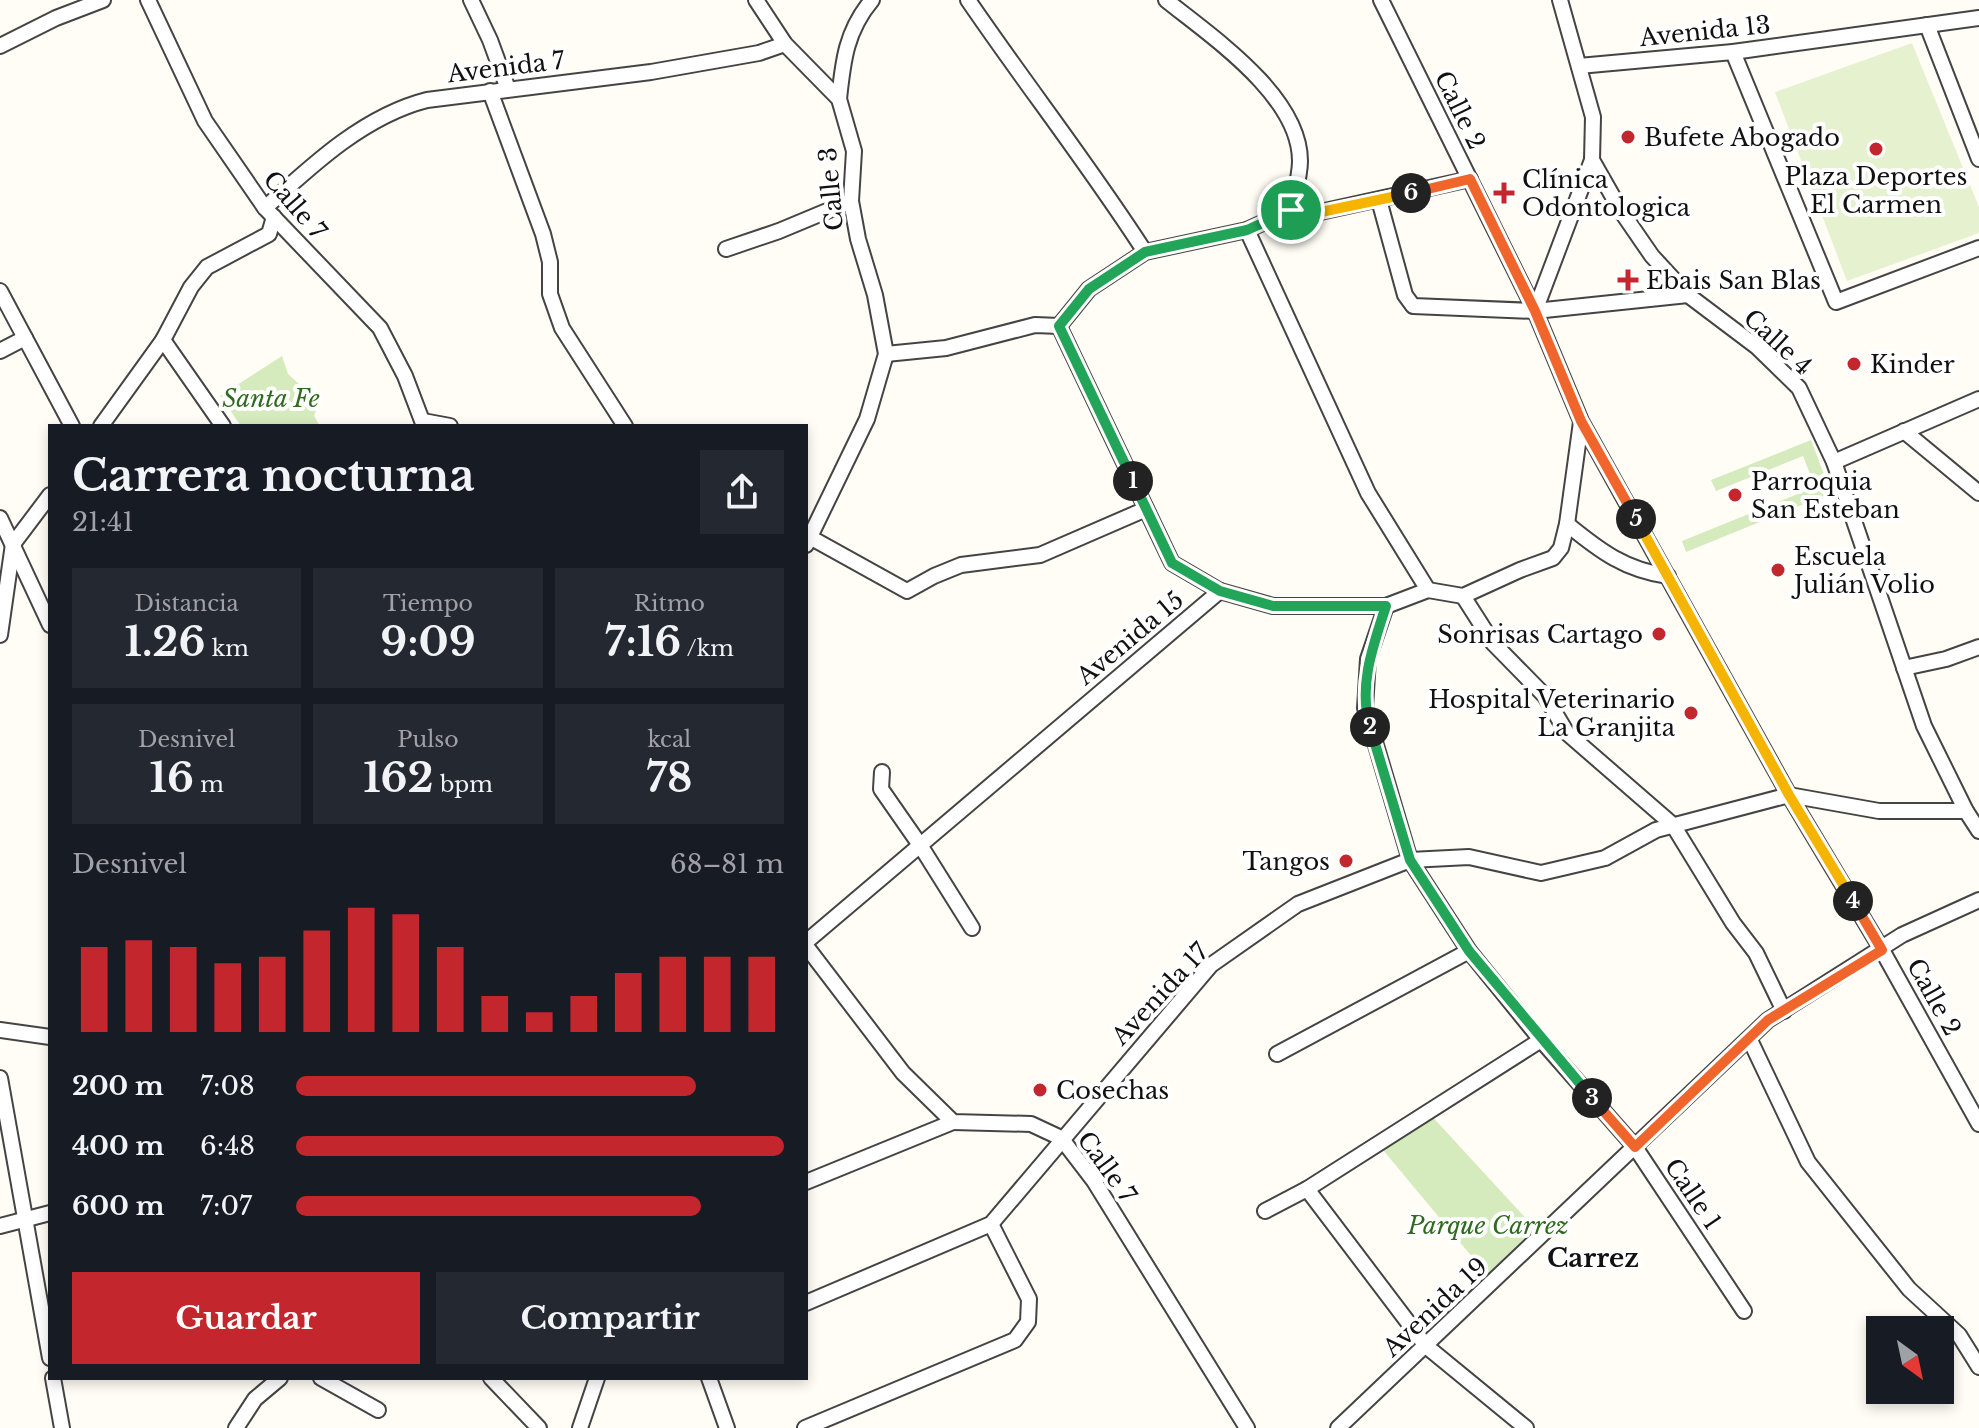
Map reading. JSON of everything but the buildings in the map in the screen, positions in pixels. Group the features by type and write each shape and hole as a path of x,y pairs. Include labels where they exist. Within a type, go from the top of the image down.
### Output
{"street":[{"path":"0,46 56,18 103,0"},
{"name":"Calle 7","path":"148,0 205,121 269,213 380,328 405,376 424,423"},
{"path":"471,0 508,89"},
{"name":"Calle 3","path":"756,0 785,44 839,99 854,151 851,201 858,239 875,295 886,354"},
{"path":"839,99 844,50 863,10 872,0"},
{"path":"968,0 1030,91 1109,196 1145,252"},
{"path":"1166,0 1244,62 1291,120 1300,161 1291,210"},
{"name":"Calle 2","path":"1381,0 1535,311 1581,421 1789,795 1882,950 1979,1124"},
{"path":"1535,311 1592,160 1593,117 1560,0"},
{"name":"Avenida 13","path":"1579,66 1733,52 1975,21"},
{"path":"1927,25 1979,159"},
{"name":"Avenida 7","path":"102,424 163,340 191,287 207,267 269,234 269,213 318,160 400,107 490,91 651,72 759,53 785,44"},
{"path":"1733,52 1836,302 1979,248"},
{"path":"490,91 543,234 550,262 550,294 562,328 624,424"},
{"name":"Calle 4","path":"1592,160 1621,211 1652,256 1688,295 1757,347 1799,388 1834,462 1924,726 1979,831"},
{"path":"1291,210 1302,216 1470,179"},
{"path":"1379,200 1401,282 1413,306 1535,311 1688,295"},
{"path":"726,249 851,201"},
{"path":"1059,326 1089,289 1145,252 1247,230 1291,210"},
{"path":"1247,230 1368,493 1428,590 1463,596 1553,558 1561,548 1567,524 1581,421"},
{"path":"1524,288 1530,293 1543,290"},
{"path":"0,291 71,424"},
{"path":"808,537 867,419 886,354 946,348 1035,325 1059,326"},
{"path":"1059,326 1172,563 1220,591"},
{"path":"0,351 25,338"},
{"path":"163,340 222,424"},
{"path":"1834,462 1979,399"},
{"path":"1904,431 1979,493"},
{"path":"0,635 13,544 48,498"},
{"path":"808,540 907,591 961,565 1040,555 1146,509"},
{"path":"0,518 48,621"},
{"path":"1567,524 1623,564 1642,572 1668,576"},
{"name":"Avenida 15","path":"808,942 1220,591 1273,606 1386,606 1428,590"},
{"path":"1463,596 1493,643 1545,696 1567,733 1673,825 1719,901 1756,953 1784,1011"},
{"name":"Calle 1","path":"1386,606 1368,659 1365,708 1410,860 1469,951 1541,1040 1635,1147 1744,1311"},
{"path":"1904,668 1946,659 1979,647"},
{"path":"882,772 881,789 972,928"},
{"path":"1789,795 1879,811 1966,811"},
{"name":"Avenida 17","path":"808,1302 991,1224 1211,965 1298,904 1410,860 1469,857 1541,873 1605,858 1656,830 1789,795"},
{"name":"Avenida 19","path":"1338,1428 1768,1020 1902,935 1979,900"},
{"path":"808,947 903,1073 953,1122 808,1181"},
{"path":"1277,1054 1469,951"},
{"path":"0,1030 48,1037"},
{"path":"1265,1211 1307,1189 1541,1040"},
{"path":"1750,1040 1808,1162 1909,1289 1959,1335 1979,1367"},
{"path":"0,1078 48,1347"},
{"name":"Calle 7","path":"953,1122 1031,1124 1061,1138 1094,1181 1247,1428"},
{"path":"1307,1189 1426,1346 1526,1428"},
{"path":"0,1226 48,1213"},
{"path":"805,1428 1015,1340 1028,1322 1029,1299 991,1224"},
{"path":"53,1380 62,1428"},
{"path":"236,1428 255,1399 278,1380"},
{"path":"325,1380 378,1410"},
{"path":"493,1380 539,1428"},
{"path":"580,1428 596,1380"},
{"path":"710,1380 727,1428"}],"green space":[{"name":"Plaza Deportes El Carmen","path":"1912,43 1979,207 1979,233 1847,281 1775,92"},
{"name":"Santa Fe","path":"282,356 288,374 299,384 307,402 316,411 314,416 319,424 240,424 220,396"},
{"path":"1811,440 1831,493 1686,552 1682,541 1815,487 1803,456 1716,491 1711,480"},
{"name":"Parque Carrez","path":"1428,1112 1542,1236 1493,1282 1378,1144"}],"place":[{"name":"Bufete Abogado","path":"1628,137"},
{"name":"Plaza Deportes El Carmen","path":"1876,149"},
{"name":"Clínica Odontologica","path":"1504,193"},
{"name":"Ebais San Blas","path":"1628,280"},
{"name":"Kinder","path":"1854,364"},
{"name":"Parroquia San Esteban","path":"1735,495"},
{"name":"Escuela Julián Volio","path":"1778,570"},
{"name":"Sonrisas Cartago","path":"1659,634"},
{"name":"Hospital Veterinario La Granjita","path":"1691,713"},
{"name":"Tangos","path":"1346,861"},
{"name":"Cosechas","path":"1040,1090"}],"district":[{"name":"Carrez","path":"1593,1258"}],"route":[{"path":"1470,179 1535,311 1581,421 1789,795 1882,950 1768,1020 1635,1147 1541,1040 1469,951 1410,860 1365,708 1368,659 1386,606 1273,606 1220,591 1172,563 1059,326 1089,289 1145,252 1247,230 1291,210 1302,216 1470,179"}]}
